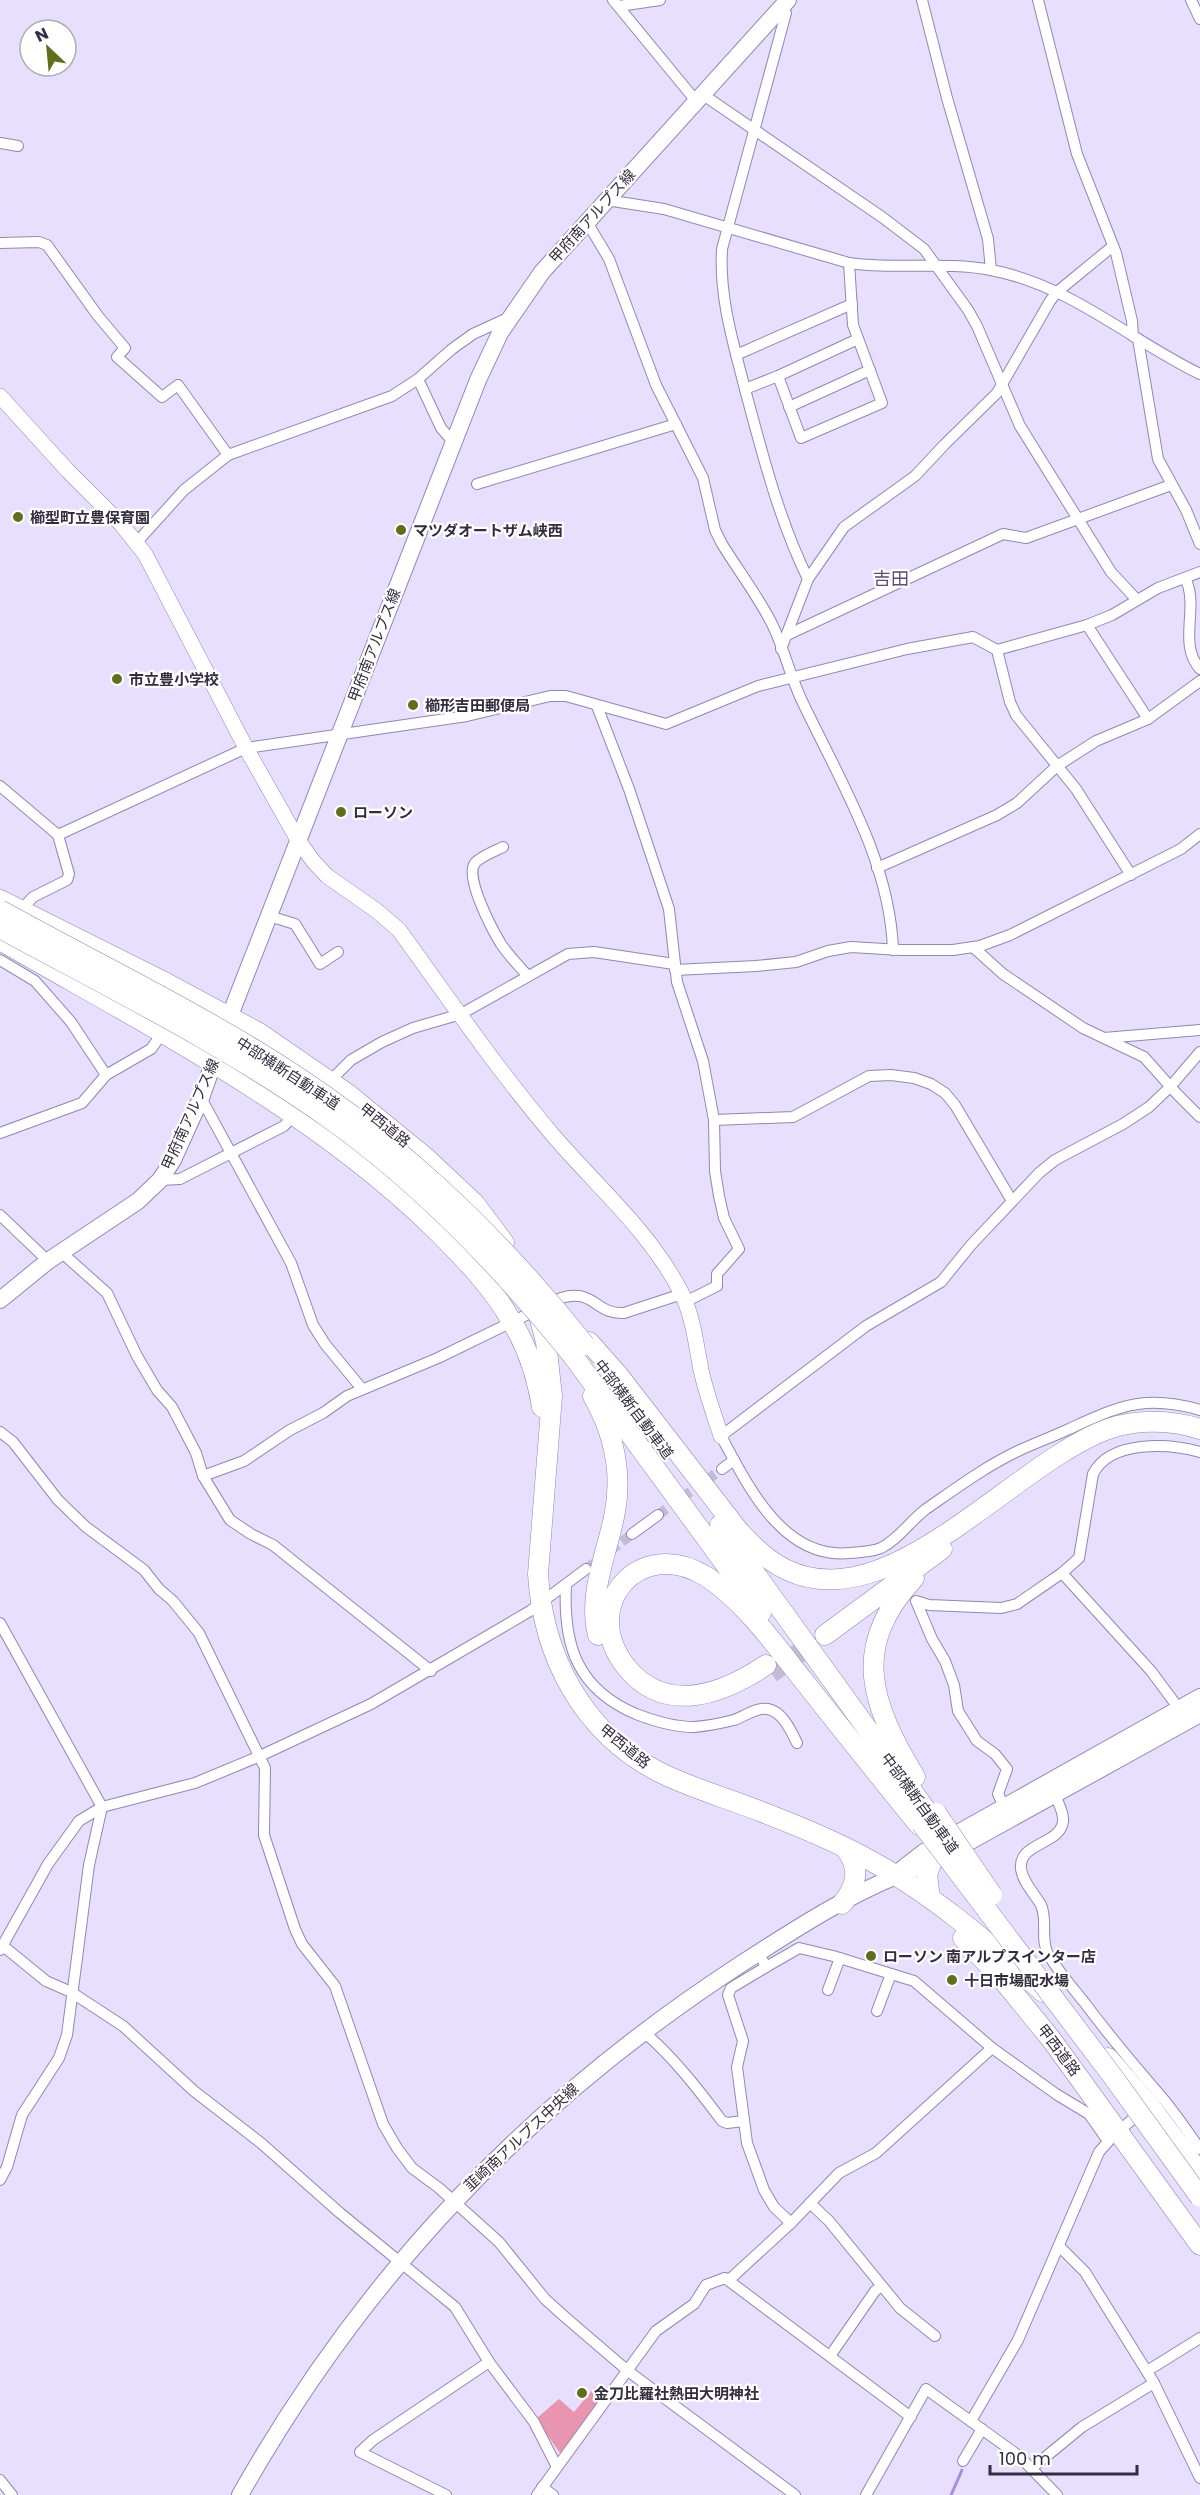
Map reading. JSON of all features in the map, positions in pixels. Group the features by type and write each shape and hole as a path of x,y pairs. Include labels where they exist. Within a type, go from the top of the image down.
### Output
{"highway":[{"name":"甲西道路","path":"0,900 166,983 259,1033 329,1082 426,1158 474,1203 511,1252 528,1285 546,1342 552,1396 538,1574 540,1603 555,1660 567,1684 585,1711 627,1751 655,1770 689,1786 762,1812 845,1848 930,1898 984,1940 1049,1998 1155,2100 1200,2173"},
{"name":"中部横断自動車道","path":"0,910 210,1023 282,1067 342,1108 385,1141 454,1201 538,1287 579,1351 751,1600 927,1820 1200,2197"},
{"name":"中部横断自動車道","path":"0,928 243,1061 332,1120 430,1200 579,1351"},
{"name":"甲西道路","path":"0,940 163,1032 294,1115 378,1178 419,1214 473,1269 512,1322 526,1349 537,1382 545,1434 546,1476"},
{"path":"579,1351 658,1425 738,1530 755,1548 786,1570 820,1580 855,1577 874,1572 935,1548 1063,1462 1095,1444 1116,1436 1155,1430 1177,1432 1200,1438"},
{"path":"579,1351 616,1457 617,1497 597,1588 595,1609 596,1627 601,1645 621,1678 634,1690 669,1705 689,1707 710,1705 730,1698 769,1669 725,1689 706,1694 669,1694 654,1688 628,1669 611,1639 608,1624 609,1609 614,1596 632,1574 656,1564 683,1566 696,1570 719,1586 776,1646 927,1820"},
{"path":"822,1630 935,1548 1043,1464 1091,1436 1113,1428 1154,1422 1176,1423 1200,1429"},
{"path":"927,1820 887,1725 874,1685 872,1668 878,1635 885,1619 935,1548"},
{"name":"中部横断自動車道","path":"927,1820 970,1887 1111,2074"},
{"path":"842,1904 852,1890 856,1874 852,1859 845,1848"},
{"path":"930,1898 927,1875 931,1863"},
{"name":"甲西道路","path":"894,1876 960,1935 1002,1979 1051,2039 1113,2136 1200,2246"}],"main road":[{"name":"甲府南アルプス線","path":"0,1300 55,1256 138,1201 160,1180 173,1160 201,1098 229,1018 487,360 511,316 542,272 785,4"},
{"path":"894,1876 931,1863 1055,1795 1189,1715 1200,1697"},
{"path":"894,1876 924,1851 1004,1806 1189,1715"},
{"name":"韮崎南アルプス中央線","path":"240,2495 301,2393 399,2263 453,2201 520,2135 585,2078 644,2032 763,1960 842,1904 894,1876"}],"street":[{"path":"616,3 660,0"},
{"path":"922,0 946,98 988,239 991,270"},
{"path":"1038,0 1077,154 1113,246 1136,337 1158,459 1186,510 1200,544"},
{"path":"1191,0 1200,19"},
{"path":"616,3 699,98 753,130 890,223 924,249 968,310 1020,426 1111,572 1137,600"},
{"path":"785,4 786,13 722,249 720,272 725,315 769,481 808,579"},
{"path":"0,144 18,146"},
{"path":"606,200 664,209 849,263 874,267 935,266 991,270 1018,276 1057,292 1200,374"},
{"path":"587,222 609,259 656,386 703,478 715,530 771,622 801,699 855,810 877,868 892,920 892,950"},
{"path":"0,243 39,242 47,245 98,316 125,348 117,357 162,397 178,385 228,455"},
{"path":"781,649 808,579 844,527 915,476 1002,386 1043,311 1057,292 1113,246"},
{"path":"778,376 801,438 882,403 853,325 849,263"},
{"path":"736,355 852,304"},
{"path":"137,542 184,490 228,455 392,396 418,379 473,334 511,316"},
{"path":"745,389 858,339"},
{"path":"789,407 870,370"},
{"path":"418,379 441,428 454,443"},
{"path":"0,396 137,542 246,748 298,840 327,876 377,911 399,930 552,1134 652,1245 684,1298 721,1436 760,1501 791,1539 815,1551 838,1555 882,1554 925,1510 1017,1451 1117,1409 1146,1403 1179,1405 1200,1410"},
{"path":"477,484 676,424"},
{"path":"786,635 1003,534 1026,538 1171,485"},
{"path":"58,835 246,748 468,716 550,696 566,696 666,724 758,686 907,649 973,637 998,650 1087,625 1112,615 1158,588 1200,572"},
{"path":"1185,578 1192,599 1189,633 1191,654 1200,669"},
{"path":"1087,625 1148,719"},
{"path":"998,650 1010,702 1016,715 1080,794 1131,875"},
{"path":"877,868 997,815 1017,803 1057,766 1096,741 1148,719 1200,681"},
{"path":"203,1476 244,1461 347,1396 438,1358 561,1298 579,1294 588,1297 606,1311 624,1313 684,1298 717,1286 717,1274 739,1249 724,1218 719,1196 715,1172 714,1120 703,1061 675,967 669,909 663,886 597,706"},
{"path":"1,788 58,835 69,874 67,880 33,897 21,910"},
{"path":"329,1082 351,1060 381,1042 412,1028 460,1014 568,954 581,952 675,967 756,966 796,962 828,951 851,947 953,950 974,947 1010,935 1131,875 1181,849 1200,834"},
{"path":"503,847 476,862 472,870 475,888 492,929 528,976"},
{"path":"269,916 295,924 320,964 338,952"},
{"path":"974,947 1003,974 1083,1028 1144,1057 1200,1117"},
{"path":"0,960 35,981 71,1022 106,1075"},
{"path":"1104,1038 1200,1030"},
{"path":"0,1133 82,1103 106,1075 150,1049 163,1032"},
{"path":"721,1436 867,1326 941,1282 971,1245 1012,1201 1055,1160 1123,1124 1149,1107 1200,1052"},
{"path":"714,1120 793,1118 869,1076 891,1075 914,1078 932,1084 945,1093 955,1105 1012,1201"},
{"path":"201,1098 291,1263 313,1325 325,1344 362,1389"},
{"path":"160,1180 180,1179 284,1126 294,1115"},
{"path":"0,1215 107,1293 137,1356 157,1390 172,1407 196,1453 203,1476 230,1520 273,1545 398,1642 431,1671"},
{"path":"0,1432 13,1442 58,1500 86,1527 144,1570 199,1634 265,1768 264,1835 295,1929 302,1944 335,1986 383,2124 397,2148 412,2168 499,2242 544,2299 628,2371 795,2495"},
{"path":"1004,1806 998,1794 1007,1769 995,1754 977,1741 958,1711 954,1685 945,1661 932,1639 915,1600 929,1605 1001,1608 1017,1604 1062,1573 1079,1558 1093,1474 1098,1464 1135,1446 1186,1448 1200,1452"},
{"path":"722,1469 734,1460"},
{"path":"632,1534 658,1515"},
{"path":"557,2467 534,2422 489,2362 454,2307 399,2263 261,2143 194,2091 123,2026 71,1992 46,1981 1,1948 48,1864 79,1821 102,1807 195,1783 260,1756 372,1704 431,1671 540,1603 586,1569"},
{"path":"1062,1573 1189,1715"},
{"path":"566,1585 566,1617 571,1648 588,1681 599,1693 632,1712 670,1725 694,1727 733,1720 766,1708 776,1711 788,1725 797,1743"},
{"path":"0,1623 102,1807 88,1864 67,2035 59,2058 22,2115 7,2167 0,2180"},
{"path":"1055,1795 1064,1820 1062,1828 1057,1834 1030,1850 1022,1862 1021,1871 1041,1906 1044,1917 1045,1948 1096,2019 1138,2071 1155,2100 1200,2149"},
{"path":"791,2223 774,2207 764,2190 747,2144 737,2067 743,2041 728,1995 731,1988 763,1960 799,1948 914,1981 992,2048 1056,2094 1089,2114 1113,2136"},
{"path":"828,1990 840,1958"},
{"path":"877,2011 891,1974"},
{"path":"644,2032 663,2048 722,2121 727,2123 744,2121"},
{"path":"729,2280 791,2223 839,2172 876,2153 992,2048"},
{"path":"971,2421 1018,2340 1091,2168 1113,2136 1155,2100"},
{"path":"810,2204 829,2221 900,2308 935,2336"},
{"path":"1059,2246 1085,2272 1147,2371 1200,2478"},
{"path":"553,2495 539,2491 657,2331 694,2304 706,2285 725,2278 911,2417"},
{"path":"830,2356 875,2291 881,2286"},
{"path":"1147,2371 1200,2338"},
{"path":"446,2495 360,2452 414,2411 489,2362"},
{"path":"1032,2468 1082,2427 1154,2383"},
{"path":"866,2495 926,2389 1032,2468 1057,2495"},
{"path":"963,2461 982,2429"},
{"path":"0,2480 12,2495"}],"shaded area":[{"path":"595,2387 607,2396 560,2453 536,2419 559,2399 574,2412"}],"waterway":[{"path":"951,2495 962,2470"}],"tunnel":[{"path":"658,1515 722,1469"},
{"path":"586,1569 632,1534"},
{"path":"771,1673 820,1638"}],"place":[{"name":"櫛型町立豊保育園","path":"18,517"},
{"name":"マツダオートザム峡西","path":"401,530"},
{"name":"市立豊小学校","path":"117,679"},
{"name":"櫛形吉田郵便局","path":"413,705"},
{"name":"ローソン","path":"341,812"},
{"name":"ローソン 南アルプスインター店","path":"871,1956"},
{"name":"十日市場配水場","path":"952,1980"},
{"name":"金刀比羅社熱田大明神社","path":"582,2393"}],"district":[{"name":"吉田","path":"891,578"}]}
